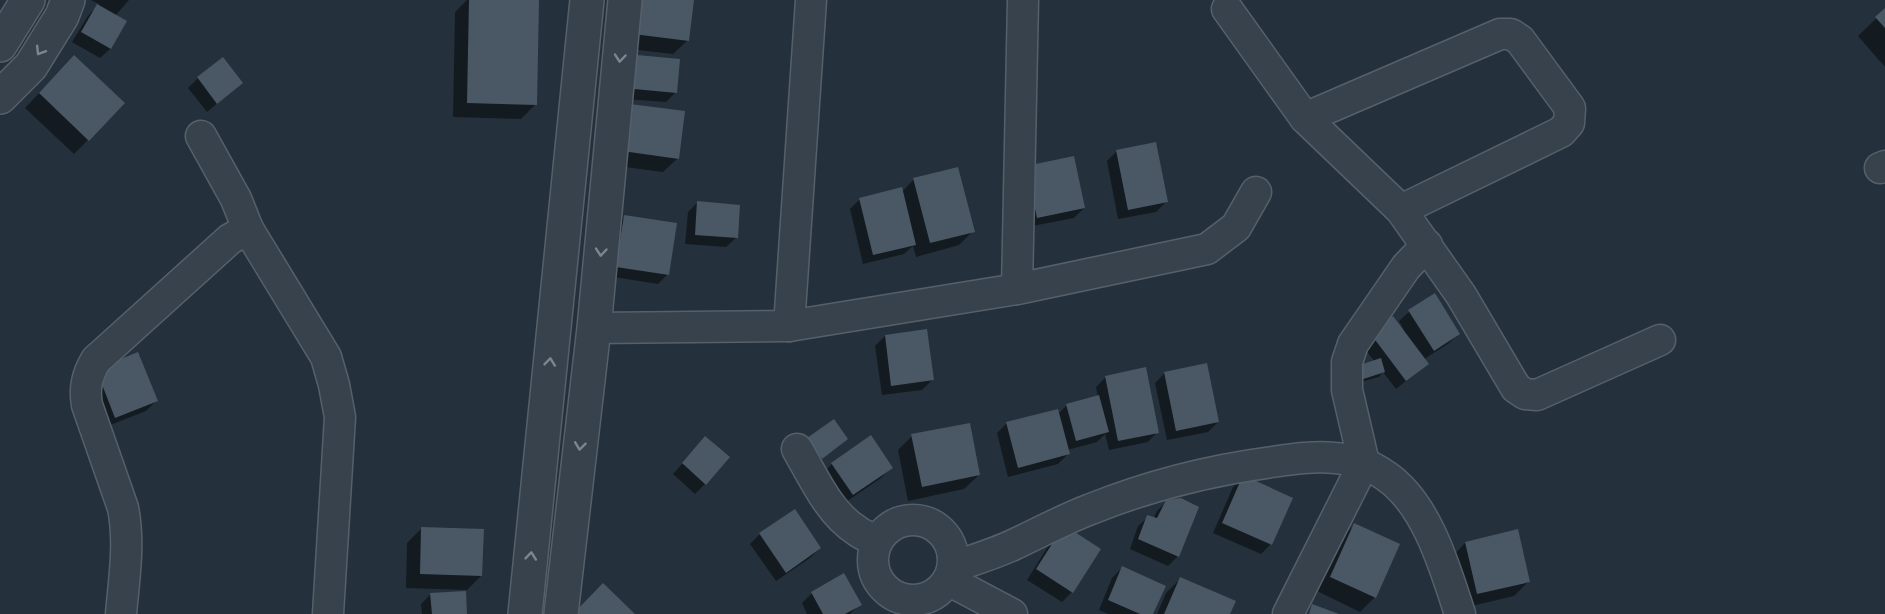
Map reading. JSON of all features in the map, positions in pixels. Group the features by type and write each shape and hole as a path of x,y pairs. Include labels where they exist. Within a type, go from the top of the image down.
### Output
{"street":[{"path":"0,45 28,0"},
{"path":"0,97 31,66 62,16 68,0"},
{"path":"525,614 587,0"},
{"path":"561,614 594,328 625,0"},
{"path":"789,326 811,0"},
{"path":"1017,289 1023,0"},
{"path":"1227,9 1305,118 1401,210 1461,295 1516,388 1525,394 1537,395 1660,340"},
{"path":"1305,118 1500,34 1511,34 1520,40 1570,108 1569,123 1561,132 1401,210"},
{"path":"201,136 236,199 248,229 326,357 334,385 340,417 328,614"},
{"path":"572,156 610,161"},
{"path":"594,328 789,326 1017,289 1207,249 1236,227 1256,192"},
{"path":"121,614 127,534 123,508 87,405 85,394 90,370 96,360 222,247 248,229"},
{"path":"1288,614 1364,463 1347,390 1347,362 1353,344 1406,267 1427,245"},
{"path":"797,449 844,521 877,541"},
{"path":"951,574 1093,508 1201,475 1309,457 1337,458 1364,463 1387,476 1406,494 1426,525 1446,572 1460,614"},
{"path":"907,519 932,524 942,531 949,542 953,554 951,574 941,590 923,607 894,596 880,583 873,566 873,553 877,541 884,531 895,523 907,519"},
{"path":"951,574 1012,614"}],"building":[{"path":"469,0 539,0 537,105 467,103"},
{"path":"630,0 694,0 689,41 625,33"},
{"path":"97,4 127,21 111,49 81,32"},
{"path":"1885,8 1885,28 1875,17"},
{"path":"74,55 125,103 89,141 39,93"},
{"path":"637,55 680,59 677,93 634,89"},
{"path":"223,57 243,83 217,104 197,77"},
{"path":"622,103 685,111 679,159 615,150"},
{"path":"1156,142 1168,202 1128,210 1116,150"},
{"path":"1074,156 1085,208 1037,218 1026,166"},
{"path":"958,167 975,232 930,243 913,178"},
{"path":"902,187 916,245 873,255 859,198"},
{"path":"697,201 740,205 738,238 695,235"},
{"path":"624,215 677,223 669,275 616,267"},
{"path":"1435,293 1460,334 1434,351 1408,310"},
{"path":"1393,316 1429,364 1406,381 1370,333"},
{"path":"927,329 934,380 891,386 885,335"},
{"path":"138,352 158,401 115,418 96,369"},
{"path":"1381,358 1385,372 1354,382 1350,368"},
{"path":"1207,363 1219,422 1176,431 1164,372"},
{"path":"1146,367 1159,433 1118,441 1105,376"},
{"path":"1099,395 1109,432 1076,441 1066,404"},
{"path":"1058,409 1070,454 1018,468 1006,422"},
{"path":"834,419 848,439 822,459 807,438"},
{"path":"970,423 980,475 922,487 911,434"},
{"path":"871,435 893,468 853,495 831,463"},
{"path":"705,436 730,457 706,485 682,463"},
{"path":"1243,475 1293,498 1272,545 1222,523"},
{"path":"1181,498 1199,507 1179,557 1138,539 1147,515 1157,518 1166,500"},
{"path":"795,509 821,548 786,573 759,533"},
{"path":"1354,523 1400,544 1376,598 1330,577"},
{"path":"1064,525 1101,549 1073,593 1036,569"},
{"path":"421,527 484,529 482,576 420,574"},
{"path":"1518,529 1530,582 1477,594 1465,542"},
{"path":"1122,566 1166,586 1153,614 1140,614 1108,600"},
{"path":"844,573 862,605 845,614 823,614 811,592"},
{"path":"1180,577 1236,601 1230,614 1164,614"},
{"path":"603,583 635,614 573,614"},
{"path":"466,591 467,614 432,614 430,593"},
{"path":"1312,604 1339,614 1309,614"}]}
